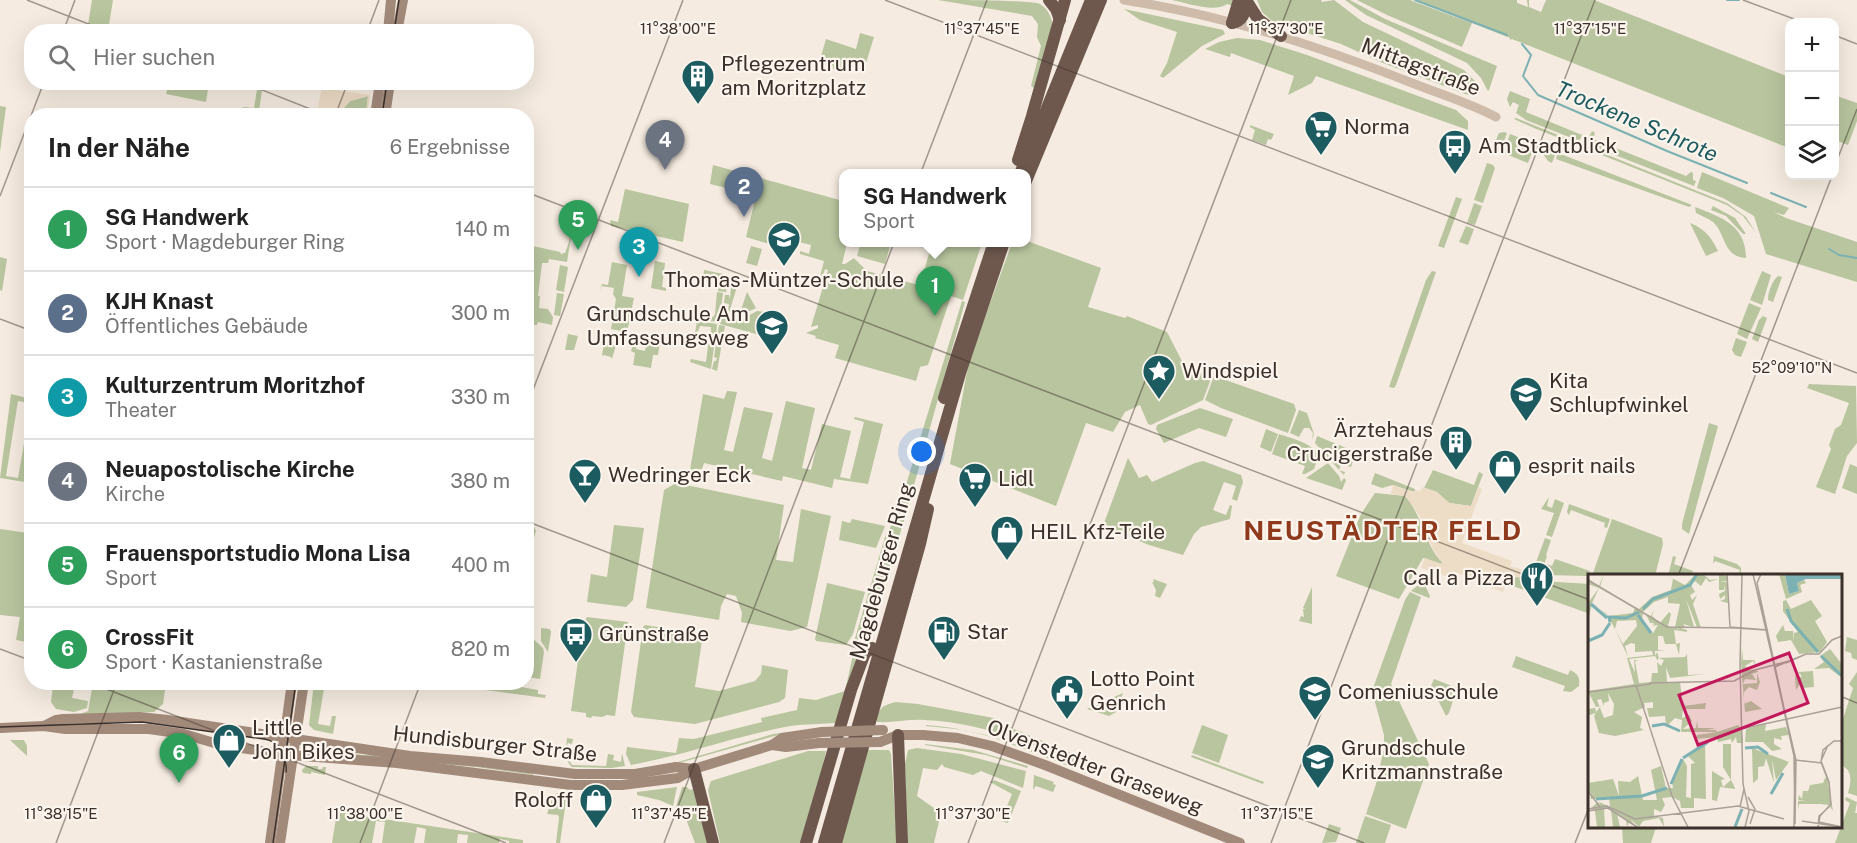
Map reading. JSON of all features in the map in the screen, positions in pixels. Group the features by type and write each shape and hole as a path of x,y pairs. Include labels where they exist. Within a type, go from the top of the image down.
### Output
{"highway":[{"path":"1049,0 1060,20"},
{"path":"1015,169 1065,0"},
{"path":"1022,169 1091,0"},
{"path":"1031,169 1101,0"},
{"path":"1239,0 1232,23 1238,22 1243,17 1246,0"},
{"path":"1246,0 1258,19 1281,36"},
{"name":"Magdeburger Ring","path":"815,843 991,247"},
{"name":"Magdeburger Ring","path":"824,843 937,452 1003,247"},
{"path":"836,843 923,534 940,459 937,452"},
{"path":"806,843 851,690 865,653 872,648"},
{"path":"898,735 902,843"},
{"path":"694,769 714,843"}],"main road":[{"path":"389,24 391,0"},
{"path":"398,24 403,0"},
{"path":"376,108 379,90"},
{"path":"386,108 389,90"},
{"path":"291,738 292,690"},
{"path":"270,843 302,690"},
{"name":"Hundisburger Straße","path":"44,726 63,719 139,717 416,757 481,762 572,774 627,774 676,767 694,769"},
{"path":"0,728 44,726"},
{"name":"Hundisburger Straße","path":"44,726 65,729 134,728 171,732 221,745 288,755 397,763 571,786 622,785 678,778 694,769 772,745 786,747 821,738 883,730 898,735"},
{"name":"Hundisburger Straße","path":"821,738 880,741 898,735"},
{"name":"Olvenstedter Graseweg","path":"898,735 950,737 999,748 1240,843"},
{"path":"280,843 288,755"}],"street":[{"name":"Mittagstraße","path":"1125,0 1281,36 1352,60 1496,117"}],"green space":[{"path":"92,0 113,0 109,24 88,24"},
{"path":"938,0 991,0 1043,6 1050,14 1053,27 1034,88 1031,86 1041,46 1037,37 1038,24 1032,16"},
{"path":"1172,0 1234,0 1233,6 1227,4 1216,8"},
{"path":"1257,0 1321,0 1322,2 1334,0 1363,22 1464,70 1475,81 1480,93 1474,96 1468,95 1383,63 1341,44 1273,22 1262,12"},
{"path":"1345,0 1350,0 1385,19 1497,66 1489,90 1467,63 1366,15"},
{"path":"1357,0 1410,0 1471,23 1415,0 1517,0 1517,3 1528,7 1527,0 1529,0 1529,7 1541,12 1546,0 1594,0 1785,75 1785,146 1510,40 1510,38 1472,23 1462,47"},
{"path":"1124,9 1219,29 1225,34 1202,46 1163,78 1160,76 1167,63 1177,32 1140,20"},
{"path":"860,33 874,37 866,63 849,58 845,73 833,69 833,66 819,63 826,39 856,49"},
{"path":"1237,38 1260,40 1307,55 1456,110 1468,121 1468,130 1316,76 1312,83 1288,95 1294,76 1231,53 1230,57 1205,49 1219,42"},
{"path":"167,90 208,90 206,102 166,94"},
{"path":"257,90 262,90 259,108 254,108"},
{"path":"1510,91 1530,99 1526,112 1582,135 1579,141 1526,120 1516,113 1519,105 1513,102 1510,107 1507,99"},
{"path":"368,96 367,108 344,108 350,101"},
{"path":"1839,97 1857,103 1857,121 1848,145 1839,142"},
{"path":"0,106 6,107 0,152"},
{"path":"1514,119 1727,203 1746,217 1756,233 1743,216 1727,205 1534,128"},
{"path":"1250,125 1274,134 1271,140 1268,139 1266,145 1252,140 1255,130"},
{"path":"1592,131 1595,133 1593,139 1686,176 1693,173 1693,180 1696,181 1694,186 1582,142 1584,136 1589,137"},
{"path":"1499,133 1507,133 1500,152 1492,149"},
{"path":"1510,134 1556,152 1552,163 1543,154 1533,150 1528,163 1503,153"},
{"path":"1558,153 1692,205 1689,207 1556,159"},
{"path":"1487,163 1495,168 1483,203 1474,200"},
{"path":"713,165 839,200 839,247 846,247 842,264 854,258 867,271 926,287 922,278 931,247 981,247 963,300 951,296 928,365 920,367 916,381 835,358 839,345 806,333 818,328 818,325 811,327 828,270 825,269 819,286 824,261 800,254 800,251 809,254 811,245 799,242 796,252 746,237 755,200 739,196 740,191 710,184"},
{"path":"1702,172 1789,208 1784,215 1774,212 1786,218 1857,242 1857,282 1766,254 1754,216 1723,198 1697,188"},
{"path":"625,189 689,204 683,242 611,226 610,220 618,222"},
{"path":"1456,197 1462,199 1444,248 1438,246"},
{"path":"1474,203 1482,206 1475,225 1467,223"},
{"path":"1713,206 1735,218 1746,234 1743,234 1726,216 1711,210"},
{"path":"1695,207 1723,219 1737,230 1745,247 1746,258 1733,254 1717,227 1696,213"},
{"path":"1690,223 1707,234 1718,251 1706,256"},
{"path":"1466,226 1474,229 1468,245 1459,242"},
{"path":"570,231 572,231 567,262 549,259 548,263 542,263 539,308 548,309 553,317 552,325 538,322 534,325 534,246 560,252 562,255 569,242"},
{"path":"1031,242 1101,268 1088,307 1125,318 1127,316 1167,332 1185,367 1212,376 1203,400 1151,425 1148,424 1140,405 1125,412 1113,432 1086,423 1056,506 950,464 969,361 1011,247 1031,247"},
{"path":"751,246 762,249 757,266 746,263"},
{"path":"860,247 890,247 885,264 857,256"},
{"path":"0,257 7,259 2,291 0,290"},
{"path":"655,261 665,263 662,287 666,288 666,291 651,288"},
{"path":"612,262 627,265 622,296 634,298 627,332 611,329 616,299 613,294 614,288 601,286 602,284 608,285"},
{"path":"560,265 568,267 564,292 556,290"},
{"path":"704,270 728,275 726,292 718,291 718,281 707,279 704,288 702,287"},
{"path":"1432,271 1436,272 1396,385 1394,388 1389,387 1426,280"},
{"path":"1762,271 1771,275 1762,305 1750,300"},
{"path":"732,275 740,277 728,316 740,320 757,311 773,313 768,333 777,340 720,324 722,311 728,311 729,304 724,303 725,295 729,295 730,299"},
{"path":"1778,276 1782,277 1773,302 1768,300 1769,294"},
{"path":"717,292 723,293 719,322 701,320 702,315 713,317 715,314"},
{"path":"747,292 756,308 739,316"},
{"path":"557,293 564,294 560,316 554,315"},
{"path":"962,301 965,302 906,514 837,723 790,726 631,765 626,754 627,747 676,753 679,738 694,739 762,722 761,718 797,710 799,698 816,700 845,691 853,655 857,655 859,646 853,645 885,537 895,521"},
{"path":"1749,303 1761,308 1747,339 1737,334"},
{"path":"1763,316 1767,318 1758,342 1752,339 1759,320"},
{"path":"697,321 717,324 716,337 711,337 711,327 700,326 697,334 695,333"},
{"path":"719,325 725,326 717,371 712,369 717,358 714,357"},
{"path":"568,334 578,336 574,350 565,350"},
{"path":"648,335 657,336 656,340 660,341 658,355 653,355 651,368 633,365 635,353 631,351 635,338 638,336 641,338 638,337 636,349 645,351"},
{"path":"709,338 715,339 711,369 690,362 691,359 706,362"},
{"path":"1736,338 1747,342 1741,357 1735,355 1732,350"},
{"path":"604,342 616,345 612,359 602,356"},
{"path":"1214,376 1294,404 1296,410 1288,433 1205,400"},
{"path":"1809,384 1856,386 1857,443 1847,456 1835,494 1816,487 1831,449 1829,445 1835,429 1841,425 1849,403 1807,388"},
{"path":"727,391 737,392 724,450 733,452 744,407 773,413 762,458 772,461 786,401 815,408 802,468 811,470 822,424 851,431 840,477 850,479 864,422 854,419 855,417 883,424 868,484 834,479 832,488 783,476 782,481 704,463 702,469 690,470 703,394 724,399"},
{"path":"11,394 24,397 24,402 18,401 6,476 18,478 24,443 24,482 0,478"},
{"path":"1200,408 1233,419 1226,437 1199,428 1164,443 1156,429 1157,425"},
{"path":"1299,410 1307,413 1314,434 1312,440 1313,433 1309,428 1304,428 1299,437 1290,433"},
{"path":"1709,423 1718,426 1689,534 1682,529 1682,524"},
{"path":"1266,429 1278,434 1271,452 1260,447"},
{"path":"1279,434 1311,447 1319,455 1314,469 1302,474 1305,466 1272,454"},
{"path":"1317,436 1356,452 1351,467 1341,464 1339,470 1315,443"},
{"path":"1128,458 1139,478 1147,475 1152,482 1203,461 1241,475 1243,482 1237,501 1232,499 1236,486 1224,482 1213,510 1226,515 1230,505 1232,506 1230,519 1201,527 1194,534 1183,555 1149,545 1103,526"},
{"path":"1328,463 1341,482 1344,478 1346,480 1342,490 1306,478"},
{"path":"1850,464 1857,467 1857,494 1842,488"},
{"path":"1433,470 1474,485 1479,472 1483,474 1471,506 1449,503 1437,492 1424,488"},
{"path":"1375,473 1415,489 1414,492 1393,485 1382,488 1371,484"},
{"path":"676,483 784,505 776,560 793,562 801,509 831,516 807,627 790,631 741,622 742,613 736,596 727,594 721,606 719,620 646,608 664,490"},
{"path":"1375,493 1405,496 1416,512 1431,547 1442,562 1442,564 1423,558 1399,599 1336,576 1361,514"},
{"path":"1549,497 1547,506 1552,508 1555,499 1564,503 1552,537 1546,535 1554,513 1541,509"},
{"path":"1569,504 1610,519 1607,528 1604,527 1605,523 1571,510 1569,515 1567,512"},
{"path":"852,519 885,526 876,548 839,540 842,521 850,523"},
{"path":"1612,519 1662,538 1663,544 1656,574 1593,574"},
{"path":"614,525 644,528 633,600 626,607 587,602 591,574 607,577"},
{"path":"0,529 24,532 24,642 16,640 20,617 0,615"},
{"path":"1545,538 1551,540 1541,573 1532,573"},
{"path":"1673,556 1676,557 1674,564 1693,571 1692,574 1668,574"},
{"path":"1714,556 1737,564 1741,568 1741,574 1739,574 1740,570 1715,561 1713,564"},
{"path":"1555,559 1590,571 1588,576 1543,575 1547,564 1552,566"},
{"path":"1516,577 1539,579 1534,593 1506,584"},
{"path":"1153,579 1167,584 1160,598 1155,596"},
{"path":"1423,581 1430,596 1429,598 1411,591"},
{"path":"1541,581 1588,584 1588,613 1543,597 1538,591"},
{"path":"827,583 865,592 853,634 846,645 815,639"},
{"path":"1312,587 1312,624 1299,621 1301,616 1304,617 1303,609 1306,609 1303,608"},
{"path":"1410,592 1421,597 1391,684 1429,764 1406,829 1366,814 1384,748 1384,735 1372,691 1405,600"},
{"path":"587,617 628,622 615,716 592,716 591,718 586,717 586,713 571,711 583,624"},
{"path":"645,625 703,634 695,687 719,691 755,681 761,674 762,665 788,670 785,698 779,702 695,724 634,717 631,712"},
{"path":"541,628 550,629 551,632 548,652 541,641"},
{"path":"1847,637 1857,640 1857,660 1852,658 1851,653 1845,651"},
{"path":"534,640 544,652 540,679 534,678"},
{"path":"1516,656 1568,675 1570,670 1578,676 1579,686 1571,692 1563,691 1565,686 1512,667"},
{"path":"1857,672 1857,796 1848,793 1849,773 1842,766 1842,722 1853,688 1849,684"},
{"path":"1434,679 1457,688 1446,716 1431,686"},
{"path":"534,689 538,690 538,694 546,695 545,698 485,690"},
{"path":"1310,689 1329,696 1326,705 1307,698"},
{"path":"52,690 74,690 72,698 88,701 87,708 74,712 56,709 51,702"},
{"path":"92,690 165,690 163,704 154,712 78,715 88,711"},
{"path":"313,690 324,690 318,724 330,726 332,716 336,716 333,734 314,730 309,725"},
{"path":"1123,693 1116,712 1109,716 1087,709"},
{"path":"896,702 999,719 1002,724 1100,765 1093,770 1010,737 968,725 924,720 877,722 880,709"},
{"path":"1202,725 1228,735 1219,763 1192,753"},
{"path":"926,726 946,727 962,730"},
{"path":"789,732 679,763 678,762 773,734"},
{"path":"567,738 573,739 572,744 567,745 568,758 572,765 606,766 608,754 614,755 613,760 621,762 622,753 625,766 572,767 567,757 566,750"},
{"path":"995,738 1069,765 1069,766"},
{"path":"10,740 24,740 27,746 27,756"},
{"path":"925,744 973,750 1028,766 1027,768 986,755"},
{"path":"318,748 362,755 385,755 533,773 533,775 476,767 317,753"},
{"path":"917,748 961,754 1026,771 1023,788 981,771 973,775 944,767 942,764 937,770 923,768 917,796 941,813 934,843 907,843 905,764 908,750"},
{"path":"868,750 889,750 891,754 897,843 841,843"},
{"path":"808,751 826,751 803,843 720,843 708,790 711,781"},
{"path":"1192,755 1264,782 1263,784 1191,757"},
{"path":"306,766 318,766 318,769 326,767 325,775 303,773 302,770"},
{"path":"1034,775 1054,782 1053,784 1056,785 1053,792 1036,786 1033,790"},
{"path":"994,780 1021,791 1008,823 1001,821 1012,794 990,782"},
{"path":"677,787 673,806 637,795 637,792"},
{"path":"682,787 693,789 707,843 695,843 686,819 676,807"},
{"path":"559,792 567,793 560,843 556,843 559,818 558,815 547,814 553,796"},
{"path":"1846,797 1857,802 1855,813 1857,813 1857,843 1835,843 1850,803 1845,800"},
{"path":"337,812 523,840 523,843 509,843 509,841 500,839 499,843 467,843 468,835 458,834 457,843 424,843 426,829 417,827 414,843 382,843 385,822 376,821 372,843 332,843"},
{"path":"1365,816 1391,825 1385,843 1356,843"},
{"path":"1329,824 1341,828 1336,842 1322,843"},
{"path":"1622,828 1656,828 1651,843 1623,843"}],"shaded area":[{"path":"322,90 370,95 368,108 368,96 350,101 344,108 318,108"},
{"path":"1393,485 1414,493 1415,490 1420,491 1423,487 1437,492 1449,503 1471,506 1478,487 1482,489 1462,543 1512,561 1510,566 1532,573 1530,578 1516,577 1506,584 1503,592 1457,573 1455,579 1421,568 1425,558 1441,564 1442,562 1433,549 1419,515 1410,502 1405,496 1391,494"}],"waterway":[{"name":"Trockene Schrote","path":"1415,0 1507,35"},
{"path":"1727,0 1739,0"},
{"name":"Trockene Schrote","path":"1522,44 1531,55 1523,76 1538,95 1747,183"},
{"name":"Trockene Schrote","path":"1771,193 1806,207"},
{"name":"Trockene Schrote","path":"1829,249 1839,255 1857,258"}],"tram line":[{"path":"395,24 399,0"},
{"path":"383,108 386,90"},
{"path":"273,843 295,690"},
{"path":"0,727 142,722 264,739 275,743 282,750 286,760 286,772"}],"place":[{"name":"Pflegezentrum am Moritzplatz","path":"698,105"},
{"name":"Norma","path":"1321,156"},
{"name":"Neuapostolische Kirche","path":"665,170"},
{"name":"Am Stadtblick","path":"1455,175"},
{"name":"KJH Knast","path":"744,217"},
{"name":"Frauensportstudio Mona Lisa","path":"578,250"},
{"name":"Thomas-Müntzer-Schule","path":"784,267"},
{"name":"Kulturzentrum Moritzhof","path":"639,277"},
{"name":"SG Handwerk","path":"935,316"},
{"name":"Grundschule Am Umfassungsweg","path":"772,355"},
{"name":"Windspiel","path":"1159,400"},
{"name":"Kita Schlupfwinkel","path":"1526,422"},
{"name":"Ärztehaus Crucigerstraße","path":"1456,471"},
{"name":"esprit nails","path":"1505,495"},
{"name":"Wedringer Eck","path":"585,504"},
{"name":"Lidl","path":"975,508"},
{"name":"HEIL Kfz-Teile","path":"1007,561"},
{"name":"Call a Pizza","path":"1537,607"},
{"name":"Star","path":"944,661"},
{"name":"Grünstraße","path":"576,663"},
{"name":"Lotto Point Genrich","path":"1067,720"},
{"name":"Comeniusschule","path":"1315,721"},
{"name":"Little John Bikes","path":"229,769"},
{"name":"CrossFit","path":"179,783"},
{"name":"Grundschule Kritzmannstraße","path":"1318,789"},
{"name":"Roloff","path":"596,829"}],"district":[{"name":"NEUSTÄDTER FELD","path":"1383,531"}]}
